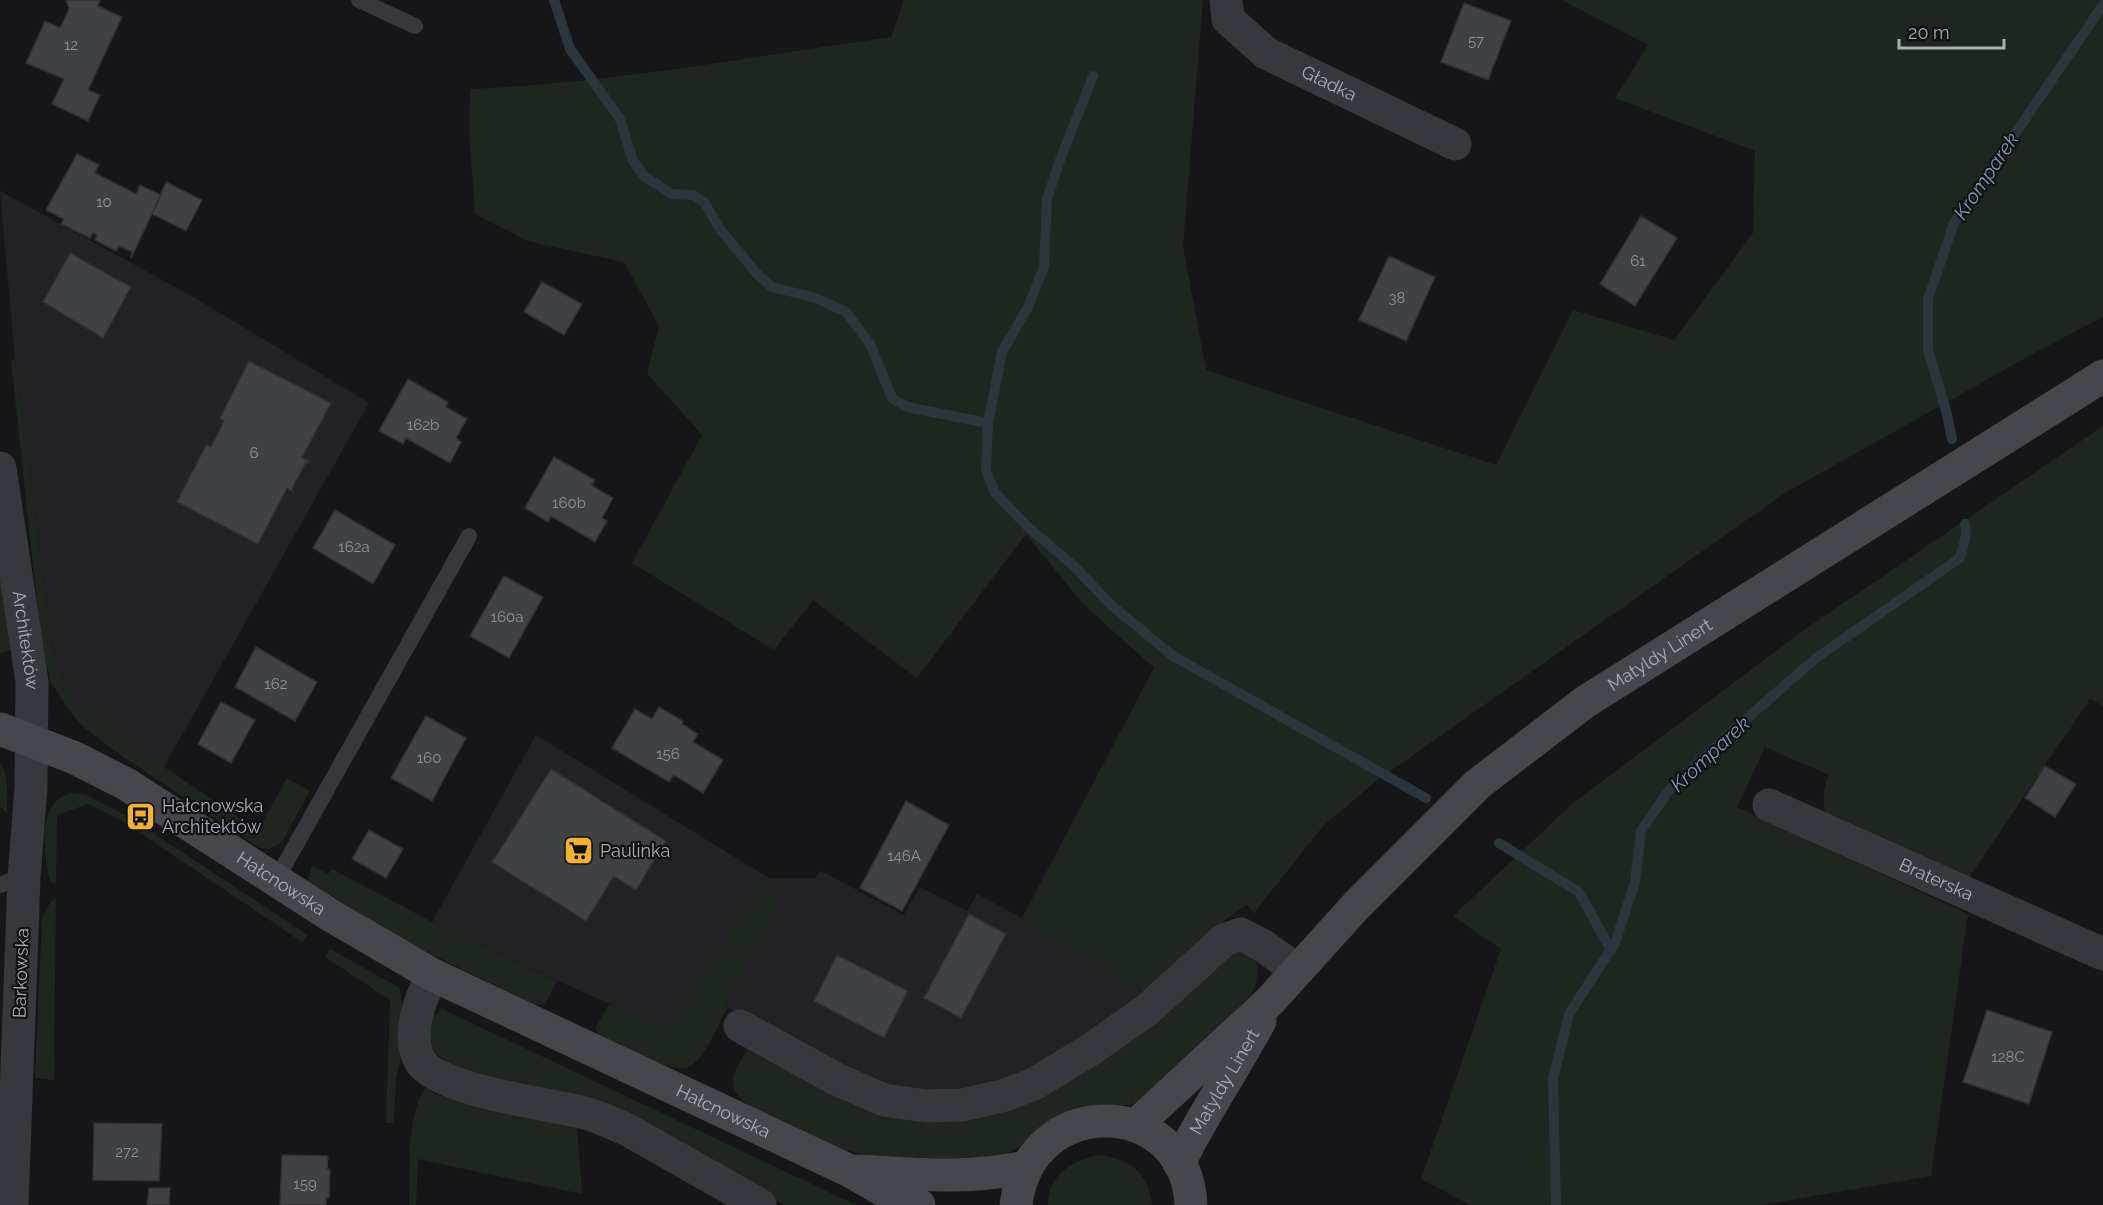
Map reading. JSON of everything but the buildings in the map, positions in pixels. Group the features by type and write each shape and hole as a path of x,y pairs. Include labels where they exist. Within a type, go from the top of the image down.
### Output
{"street":[{"name":"Gładka","path":"1226,0 1228,19 1266,53 1455,144"},
{"name":"Matyldy Linert","path":"1136,1126 1270,1001 1356,906 1478,784 1585,702 2103,376"},
{"name":"Architektów","path":"0,468 32,682 31,741"},
{"name":"Hałcnowska","path":"0,729 84,762 126,784 330,915 433,975 850,1171 888,1193 919,1205"},
{"name":"Barkowska","path":"12,1205 12,882 31,787 31,741"},
{"name":"Braterska","path":"1768,805 2103,954"},
{"path":"740,1026 836,1079 884,1100 926,1106 962,1105 1002,1096 1034,1084 1090,1050 1147,1010 1224,940 1241,934 1297,970"},
{"path":"433,975 416,1013 415,1029 416,1046 421,1062 433,1073 474,1089 582,1112 606,1120 628,1130 760,1205"},
{"name":"Matyldy Linert","path":"1179,1162 1270,1001"},
{"path":"1016,1205 1017,1192 1026,1167 1041,1146 1061,1131 1085,1122 1111,1120 1136,1126 1149,1132 1160,1141 1179,1162 1190,1190 1191,1205"},
{"name":"Hałcnowska","path":"850,1171 968,1176 1026,1167"}],"lane":[{"path":"359,0 416,26"},
{"path":"276,880 469,536"}],"shaded area":[{"path":"904,0 1203,0 1183,246 1206,370 1496,465 1573,310 1674,340 1753,233 1755,151 1615,98 1648,45 1562,0 2103,0 2103,317 1785,493 1375,782 1323,826 1254,913 1247,905 1226,919 1150,995 1022,918 1154,668 1083,604 1026,534 917,678 813,600 774,650 632,563 702,435 647,373 659,326 624,262 527,241 475,214 469,131 470,89 628,75 891,37"},
{"path":"0,191 195,298 369,403 164,767 82,709 67,687 53,652 15,359"},
{"path":"15,359 53,652 67,687 82,709 258,830 287,778 310,791 281,843 268,849 259,848 119,754 82,726 51,682 42,648 11,361"},
{"path":"2103,426 2103,706 2090,699 1968,879 1826,814 1824,794 1829,775 1765,747 1737,807 1968,914 1931,1176 1762,1205 1470,1205 1421,1179 1501,949 1453,916 1573,803 1807,628"},
{"path":"0,574 13,649 0,653"},
{"path":"536,735 769,878 814,878 821,871 904,915 920,887 967,911 977,894 1022,918 1150,995 1001,1089 885,1091 794,1047 725,1006 702,1045 432,922"},
{"path":"0,763 7,780 7,813 0,806"},
{"path":"73,793 86,795 127,816 308,935 302,942 124,822 88,804 57,815 56,884 50,882 45,844 47,817 61,797"},
{"path":"312,866 328,874 332,869 432,922 557,981 545,1004 533,1004 405,941 308,881"},
{"path":"769,878 776,915 724,1005 727,1008 711,1040 696,1062 682,1068 660,1064 604,1039 597,1033 596,1027 609,1004 669,1030 755,896"},
{"path":"56,899 54,1080 35,1078 42,919 51,901"},
{"path":"1237,948 1255,958 1258,976 1251,994 1156,1092 1133,1104 1095,1107 1061,1119 998,1159 872,1157 839,1148 752,1107 736,1094 733,1087 734,1073 748,1049 963,1115"},
{"path":"330,949 400,988 401,1058 396,1077 394,1123 386,1123 390,1000 325,957"},
{"path":"442,1009 856,1205 785,1205 759,1192 457,1069 438,1054 431,1043 431,1019"},
{"path":"426,1088 437,1095 577,1126 582,1194 418,1159 416,1205 409,1205 412,1127 415,1112"},
{"path":"1099,1155 1120,1160 1136,1169 1147,1184 1152,1205 1048,1205 1052,1185 1063,1171 1089,1157"}],"waterway":[{"path":"554,0 570,49 620,119 633,161 645,177 672,194 693,195 704,202 720,229 758,275 772,287 816,298 846,312 870,344 892,398 907,407 988,423 986,470 995,493 1027,526 1074,566 1110,604 1173,656 1426,798"},
{"name":"Kromparek","path":"1952,439 1928,350 1928,299 1954,223 2103,5"},
{"path":"988,423 1002,352 1028,307 1044,267 1047,199 1093,76"},
{"name":"Kromparek","path":"1556,1205 1553,1079 1569,1014 1615,943 1635,882 1641,831 1669,790 1816,658 1960,558 1966,536 1965,524"},
{"path":"1499,843 1579,892 1611,950"}],"place":[{"name":"Hałcnowska Architektów","path":"141,816"},
{"name":"Paulinka","path":"579,851"}]}
